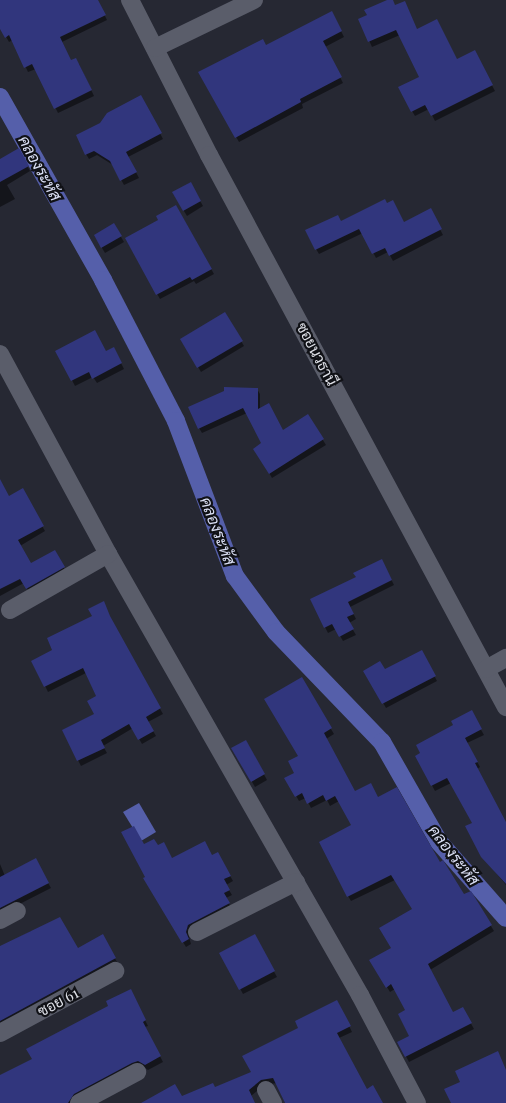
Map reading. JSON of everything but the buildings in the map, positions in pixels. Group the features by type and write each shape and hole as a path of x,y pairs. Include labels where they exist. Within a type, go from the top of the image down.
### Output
{"street":[{"name":"ซอยนวธานี","path":"130,0 209,155 506,707"},
{"path":"154,48 254,0"},
{"path":"0,354 108,554 360,995 417,1103"},
{"path":"10,610 108,554"},
{"path":"486,669 506,658"},
{"path":"197,932 296,882"},
{"path":"0,920 17,911"},
{"name":"ซอย 61","path":"0,1033 115,971"},
{"path":"79,1103 137,1072"}],"water":[{"path":"139,803 156,832 141,841 123,812"}],"waterway":[{"name":"คลองระหัส","path":"0,97 103,280 176,421 235,576 276,632 382,742 439,842 506,918"}]}
